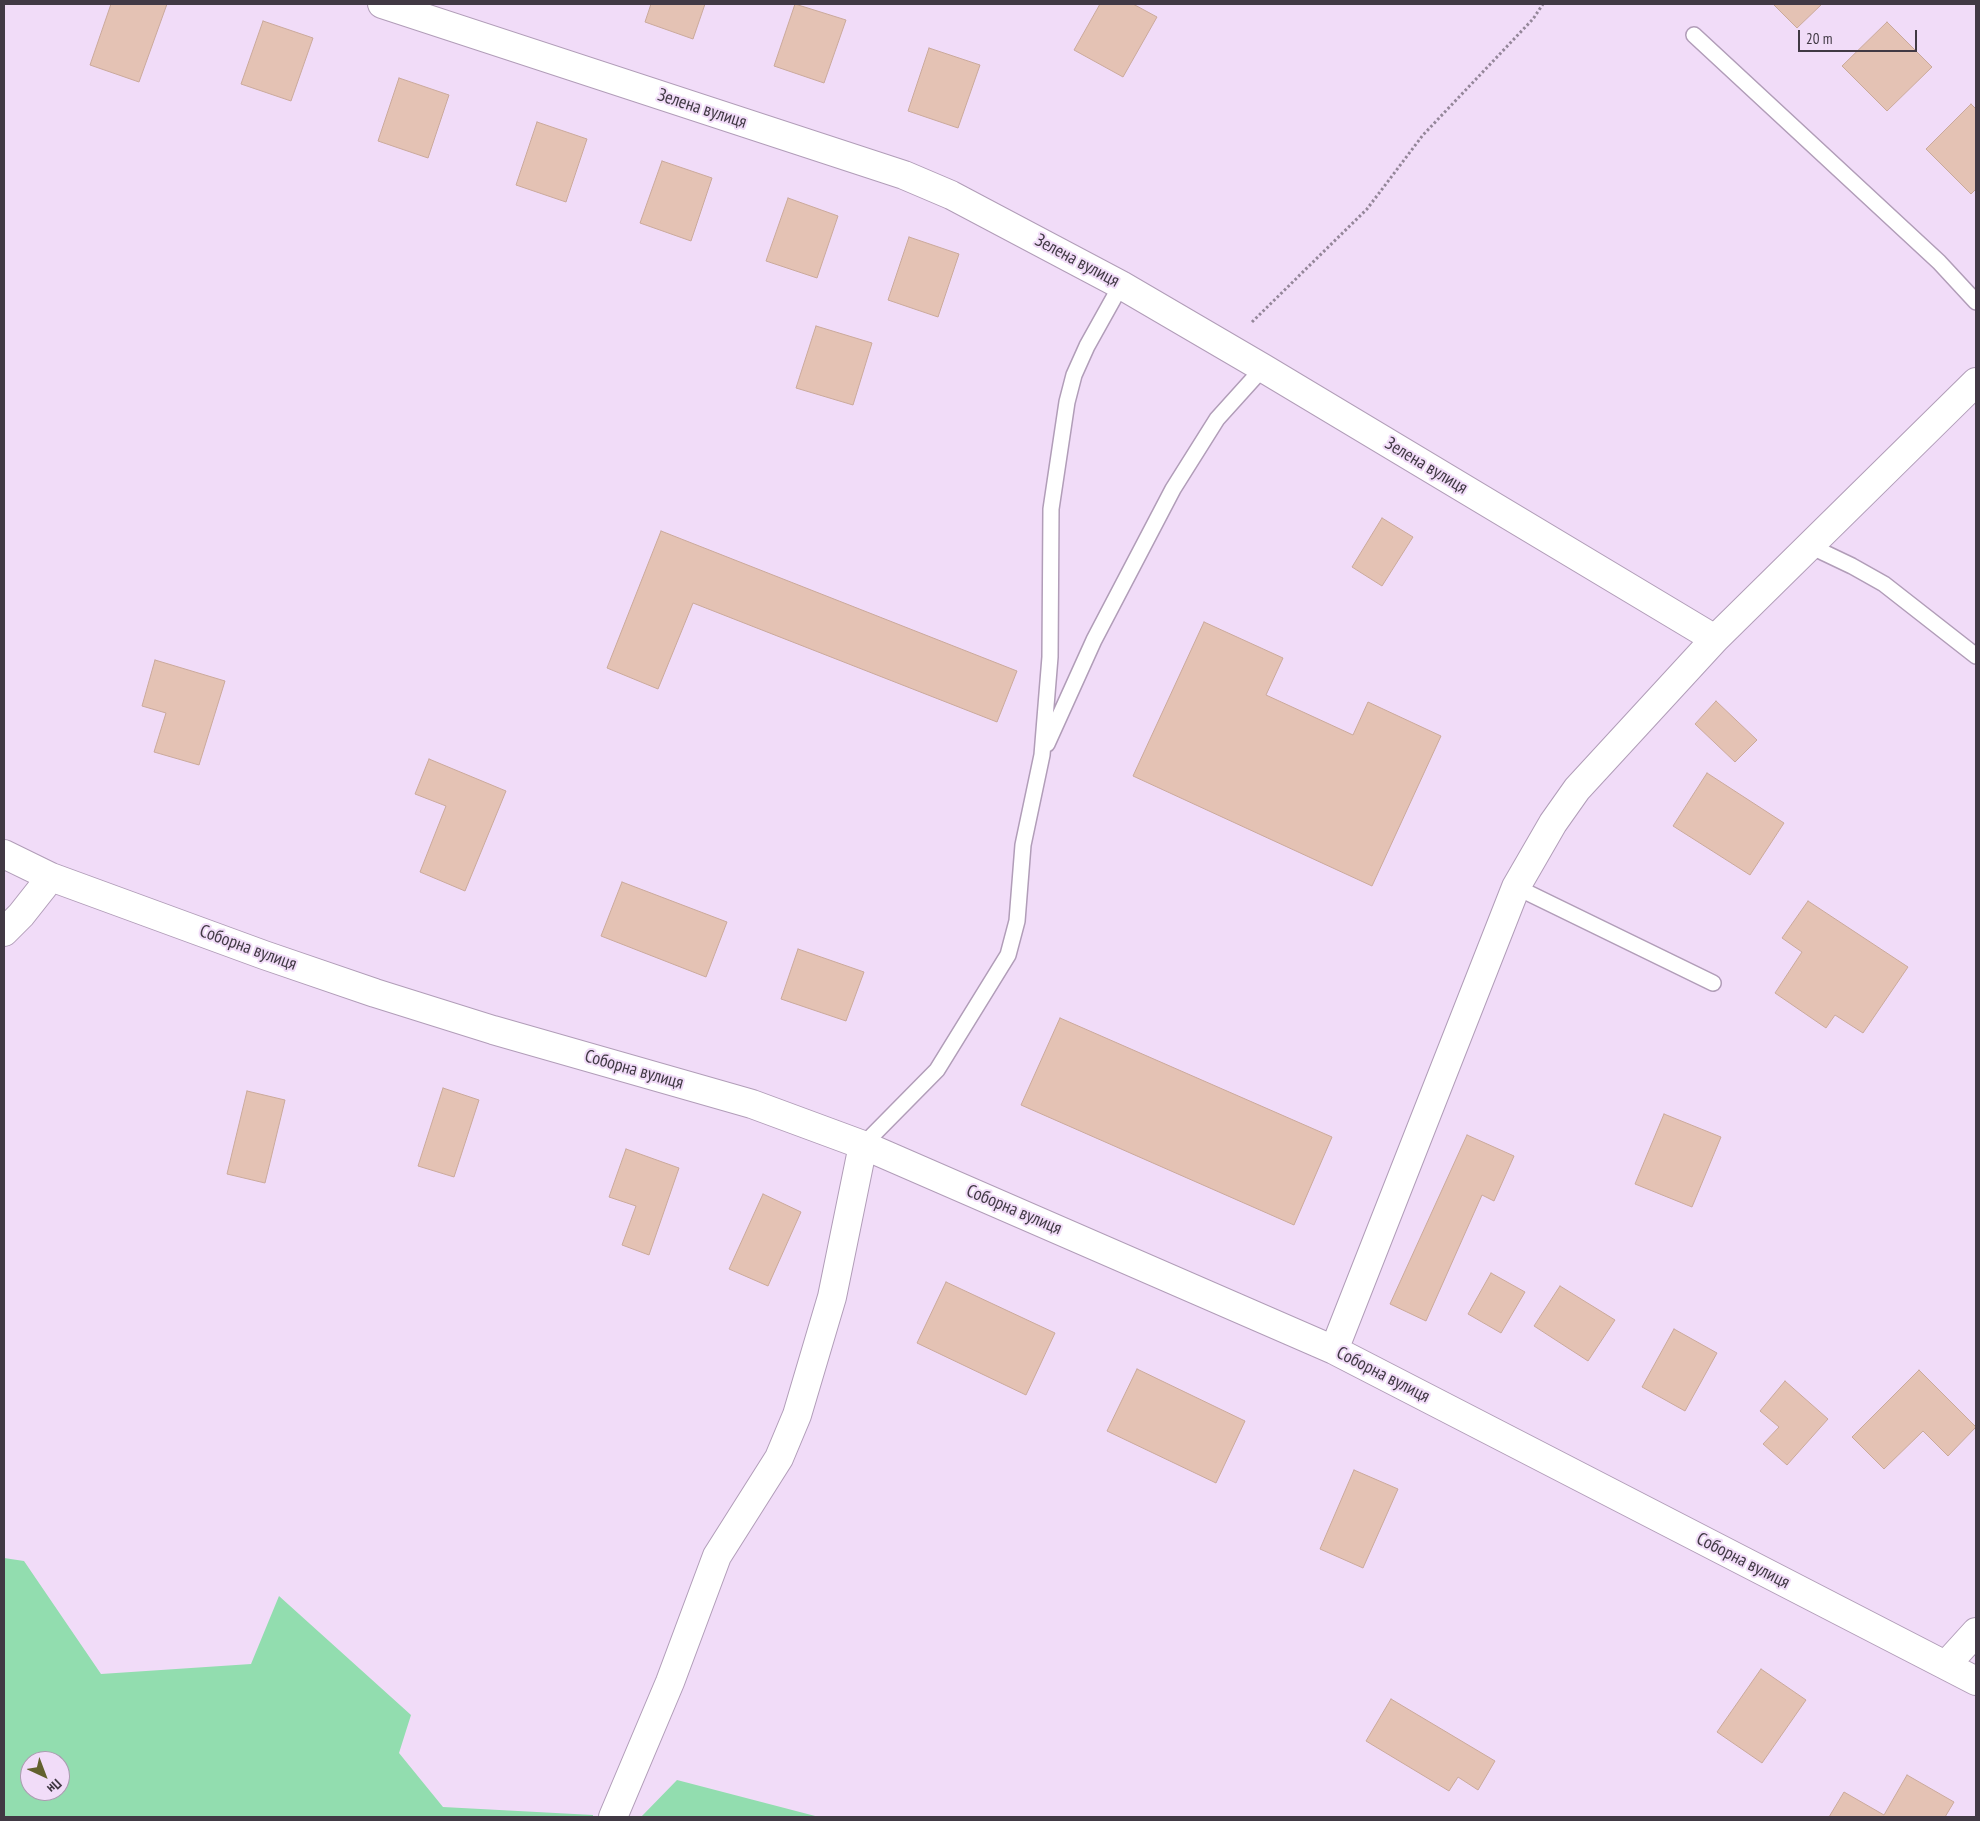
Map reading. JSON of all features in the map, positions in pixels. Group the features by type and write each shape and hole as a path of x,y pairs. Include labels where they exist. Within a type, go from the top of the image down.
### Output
{"street":[{"name":"Зелена вулиця","path":"382,4 904,175 951,195 1121,284 1715,639"},
{"path":"1334,1350 1516,887 1553,823 1577,790 1715,639 1976,382"},
{"name":"Соборна вулиця","path":"4,854 52,877 264,955 375,993 493,1030 752,1104 862,1144 1334,1350 1976,1681"},
{"path":"4,932 21,915 52,877"},
{"path":"614,1814 670,1682 717,1556 779,1458 797,1416 832,1297 862,1144"},
{"path":"1946,1665 1976,1632"}],"lane":[{"path":"1694,36 1939,262 1976,302"},
{"path":"862,1144 937,1070 1008,955 1017,921 1023,845 1042,755 1050,657 1052,509 1067,402 1074,376 1087,346 1121,284"},
{"path":"1042,755 1094,640 1172,489 1217,420 1263,368"},
{"path":"1810,546 1884,584 1976,656"},
{"path":"1516,887 1713,983"}],"path":[{"path":"1227,346 1367,209 1423,135 1533,19 1543,4"}],"green space":[{"path":"4,1558 24,1561 101,1674 251,1664 279,1596 411,1715 399,1753 443,1807 593,1815 593,1817 4,1817"},
{"path":"677,1780 819,1817 641,1817"}],"building":[{"path":"111,4 167,4 139,82 90,65"},
{"path":"651,4 705,4 693,39 645,22"},
{"path":"795,4 846,20 824,83 774,66"},
{"path":"1100,4 1133,4 1157,17 1123,77 1074,50"},
{"path":"1773,4 1822,4 1797,28"},
{"path":"263,21 313,38 291,101 241,84"},
{"path":"1887,22 1932,67 1887,111 1842,66"},
{"path":"929,48 980,65 958,128 908,111"},
{"path":"399,78 449,95 428,158 378,141"},
{"path":"1971,104 1976,109 1976,189 1971,194 1926,149"},
{"path":"537,122 587,139 566,202 516,185"},
{"path":"662,161 712,178 691,241 640,223"},
{"path":"788,198 838,216 817,278 766,261"},
{"path":"909,237 959,254 938,317 888,300"},
{"path":"816,326 872,343 853,405 796,388"},
{"path":"1382,518 1413,537 1382,586 1352,567"},
{"path":"661,531 1017,671 997,722 693,603 658,689 607,668"},
{"path":"1204,622 1283,658 1266,695 1353,735 1368,702 1441,736 1372,886 1133,776"},
{"path":"155,660 225,681 199,765 154,752 166,713 142,706"},
{"path":"1716,701 1757,740 1735,762 1695,724"},
{"path":"429,759 506,791 465,891 420,872 446,806 415,794"},
{"path":"1707,773 1784,823 1750,875 1673,826"},
{"path":"622,882 727,922 706,977 601,936"},
{"path":"1808,901 1908,967 1863,1033 1835,1015 1826,1028 1775,993 1802,952 1782,938"},
{"path":"798,949 864,972 846,1021 781,999"},
{"path":"1060,1018 1332,1137 1294,1225 1021,1105"},
{"path":"443,1088 479,1100 454,1177 418,1166"},
{"path":"247,1091 285,1100 265,1183 227,1174"},
{"path":"1664,1114 1721,1137 1692,1207 1635,1184"},
{"path":"1467,1135 1514,1156 1494,1201 1482,1195 1426,1321 1390,1304"},
{"path":"626,1149 679,1168 649,1255 622,1245 636,1206 609,1197"},
{"path":"763,1194 801,1212 768,1286 729,1269"},
{"path":"1491,1273 1525,1292 1501,1333 1468,1314"},
{"path":"946,1282 1055,1333 1026,1395 917,1343"},
{"path":"1560,1286 1615,1320 1588,1361 1534,1326"},
{"path":"1674,1329 1717,1353 1685,1411 1642,1387"},
{"path":"1137,1369 1245,1421 1216,1483 1107,1431"},
{"path":"1919,1370 1976,1427 1948,1456 1923,1431 1884,1469 1852,1437"},
{"path":"1785,1381 1828,1419 1787,1465 1763,1444 1779,1427 1760,1411"},
{"path":"1354,1470 1398,1489 1363,1568 1320,1549"},
{"path":"1761,1669 1806,1700 1762,1763 1717,1732"},
{"path":"1391,1699 1495,1761 1478,1790 1458,1777 1449,1791 1366,1741"},
{"path":"1907,1775 1954,1802 1945,1817 1829,1817 1844,1792 1884,1815"}]}
